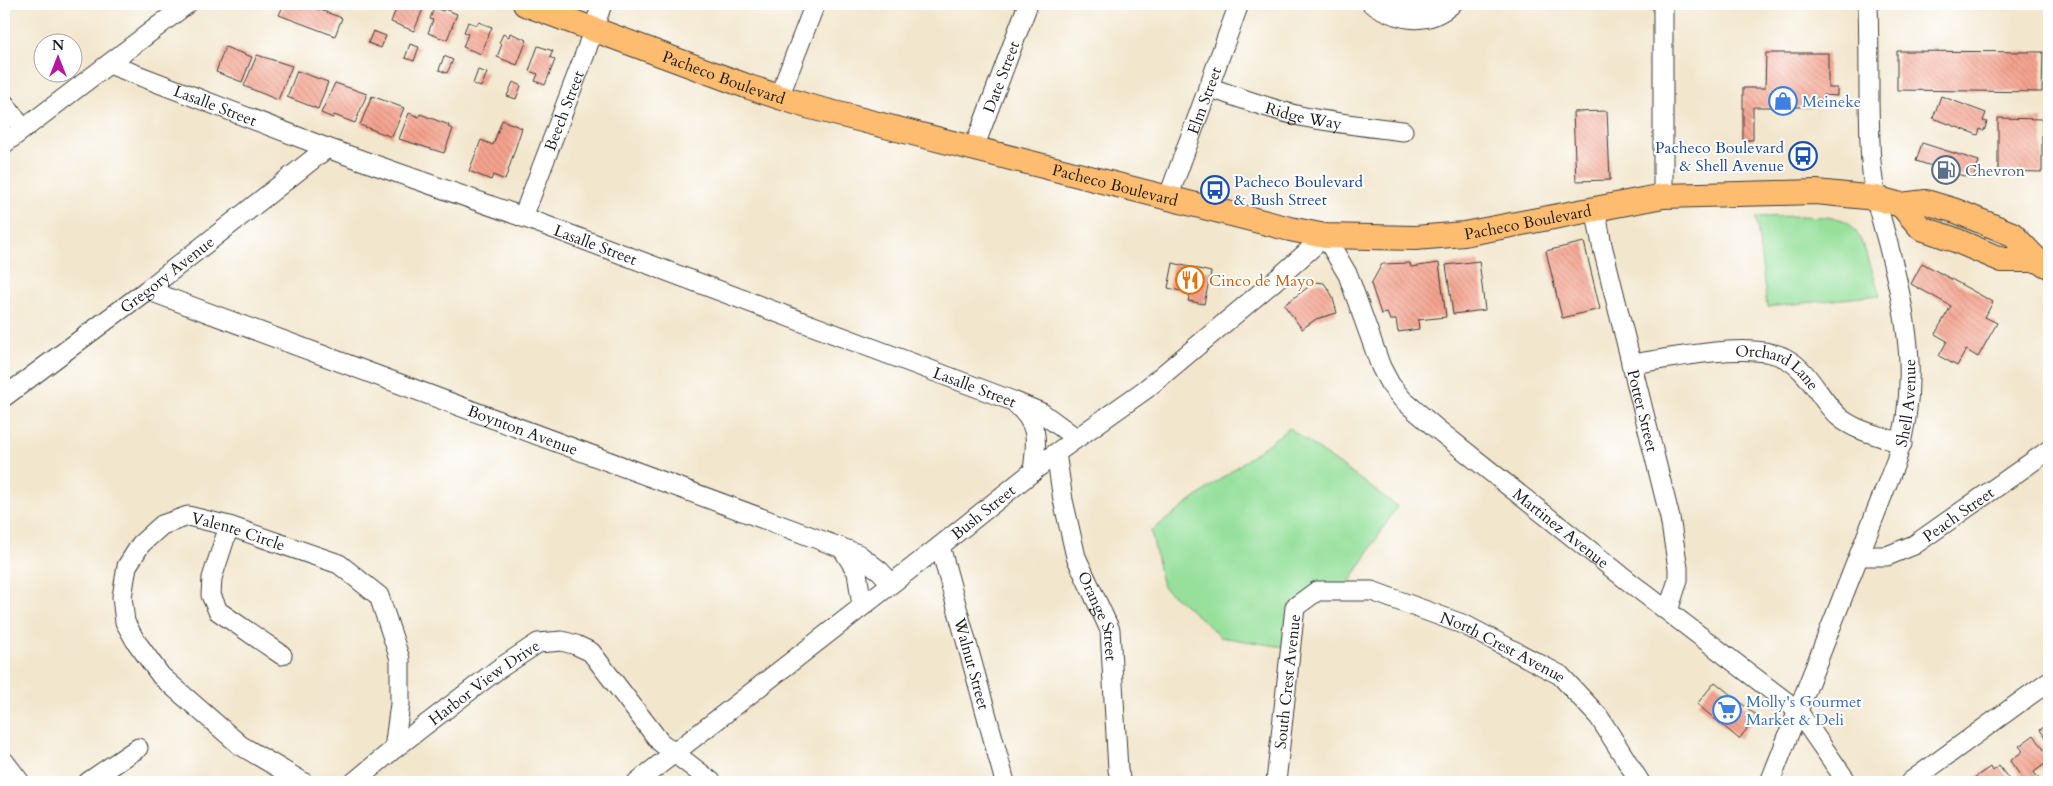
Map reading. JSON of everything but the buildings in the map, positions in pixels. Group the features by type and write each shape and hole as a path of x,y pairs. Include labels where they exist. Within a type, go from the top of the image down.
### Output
{"main road":[{"name":"Pacheco Boulevard","path":"525,4 779,97 829,112 1325,236 1415,238 1464,234 1663,196 1816,192 1876,198 1902,205 1926,202 1977,219 2012,234 2043,263"}],"street":[{"path":"4,144 187,4"},
{"name":"Beech Street","path":"523,217 602,4"},
{"path":"779,97 814,4"},
{"name":"Date Street","path":"974,148 1028,4"},
{"name":"Elm Street","path":"1168,198 1239,4"},
{"path":"1372,4 1389,14 1405,18 1426,18 1442,12 1452,4"},
{"path":"1663,4 1663,196"},
{"name":"Shell Avenue","path":"1770,782 1902,444 1909,405 1908,348 1891,254 1876,198 1870,156 1868,4"},
{"name":"Lasalle Street","path":"108,64 328,148 523,217 1013,401 1042,413 1076,438"},
{"name":"Ridge Way","path":"1208,87 1268,108 1300,116 1371,128 1403,131"},
{"path":"4,104 23,129"},
{"name":"Gregory Avenue","path":"4,397 147,290 328,148"},
{"name":"Potter Street","path":"1595,208 1602,245 1670,518 1678,559 1678,580 1668,610"},
{"name":"Bush Street","path":"637,782 940,546 1056,453 1146,389 1325,236"},
{"name":"Martinez Avenue","path":"1325,236 1348,274 1380,367 1390,384 1403,400 1632,584 1797,710 1847,782"},
{"name":"Boynton Avenue","path":"147,290 858,554 880,571 891,583"},
{"name":"Orchard Lane","path":"1631,364 1729,350 1770,352 1786,359 1803,372 1833,411 1852,426 1902,444"},
{"path":"1013,401 1032,420 1036,448 1033,472"},
{"name":"Peach Street","path":"1859,556 1887,556 1914,545 2049,450"},
{"name":"Orange Street","path":"1056,453 1063,500 1076,557 1110,630 1118,770 1122,782"},
{"name":"Valente Circle","path":"303,782 240,745 161,676 135,640 125,622 122,597 127,566 141,544 162,525 188,516 229,526 339,564 379,596 400,659 400,704 394,749"},
{"path":"229,526 212,578 210,595 218,611 282,655"},
{"name":"Walnut Street","path":"940,546 1005,782"},
{"path":"842,548 857,572 862,606"},
{"name":"South Crest Avenue","path":"1276,782 1295,607 1317,591"},
{"name":"North Crest Avenue","path":"1317,591 1372,591 1465,624 1560,675 1599,717 1640,782"},
{"name":"Harbor View Drive","path":"354,782 375,776 394,749 497,670 538,643 562,641 591,652 660,742 712,782"},
{"path":"1910,782 2049,681"},
{"path":"88,782 138,748"},
{"path":"4,761 20,782"}],"green space":[{"path":"1802,216 1841,219 1851,226 1862,243 1880,295 1767,307 1756,217"},
{"path":"1289,428 1397,506 1344,591 1295,607 1290,648 1220,637 1163,587 1151,531"}],"place":[{"name":"Meineke","path":"1783,101"},
{"name":"Pacheco Boulevard & Shell Avenue","path":"1803,156"},
{"name":"Chevron","path":"1946,170"},
{"name":"Pacheco Boulevard & Bush Street","path":"1215,190"},
{"name":"Cinco de Mayo","path":"1190,280"},
{"name":"Molly's Gourmet Market & Deli","path":"1727,710"}]}
